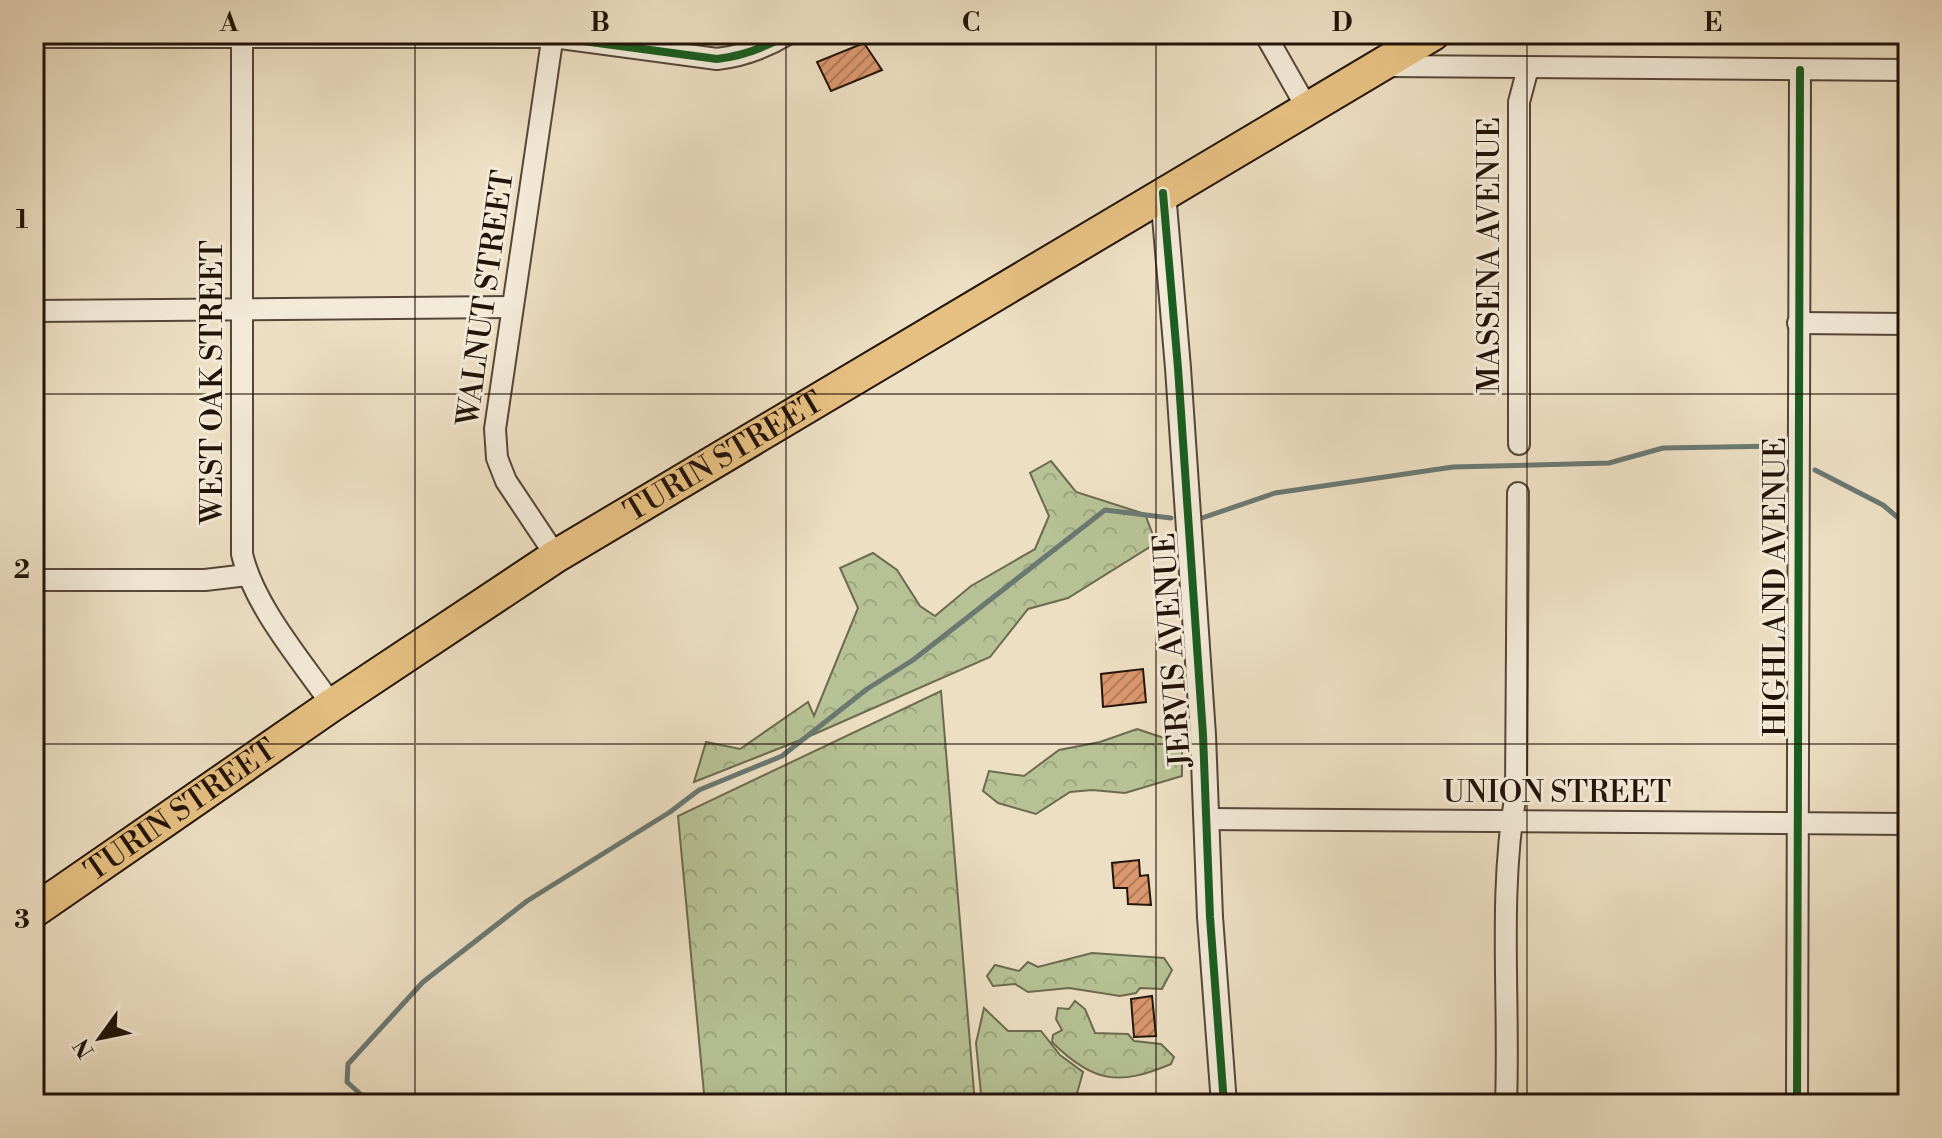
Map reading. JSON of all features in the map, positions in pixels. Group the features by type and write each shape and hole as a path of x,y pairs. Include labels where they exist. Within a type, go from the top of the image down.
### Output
{"main road":[{"name":"TURIN STREET","path":"34,911 332,705 556,556 1433,34"}],"street":[{"path":"34,37 553,36 717,59 737,57 767,47 788,34"},
{"path":"1265,34 1307,108"},
{"name":"WEST OAK STREET","path":"242,35 242,554 257,596 332,705"},
{"name":"WALNUT STREET","path":"553,36 495,429 497,458 506,481 556,556"},
{"path":"1378,66 1908,70"},
{"name":"MASSENA AVENUE","path":"1519,444 1519,102 1528,68"},
{"name":"HIGHLAND AVENUE","path":"1797,1104 1800,70"},
{"name":"JERVIS AVENUE","path":"1163,193 1179,382 1224,1104"},
{"path":"34,311 512,307"},
{"path":"1798,323 1908,324"},
{"path":"1506,1104 1506,960 1511,822 1516,793 1518,493"},
{"path":"34,580 205,580 247,575"},
{"name":"UNION STREET","path":"1206,819 1908,824"}],"green space":[{"path":"1051,461 1076,492 1145,514 1156,543 1068,598 1028,609 990,657 803,739 694,782 706,742 740,749 808,702 814,716 858,608 840,568 873,553 897,570 920,606 935,616 971,586 1035,549 1049,516 1030,473"},
{"path":"941,691 975,1104 705,1104 678,816"},
{"path":"1137,729 1161,737 1182,749 1182,776 1125,793 1070,792 1036,814 998,803 983,791 989,771 1024,776 1059,750 1100,742"},
{"path":"1092,953 1164,958 1172,970 1162,989 1140,988 1136,993 1120,996 1069,988 1028,992 1015,984 993,986 987,976 995,965 1019,971 1028,962 1038,967"},
{"path":"1075,1001 1085,1009 1095,1033 1128,1034 1134,1041 1161,1044 1174,1057 1171,1064 1121,1078 1107,1077 1081,1066 1052,1042 1053,1035 1062,1030 1056,1019 1058,1008 1069,1009"},
{"path":"984,1008 1008,1031 1041,1031 1060,1055 1083,1072 1076,1097 1078,1104 982,1104 976,1043"}],"building":[{"path":"864,43 882,70 831,91 817,62"},
{"path":"1143,669 1146,702 1103,707 1101,674"},
{"path":"1139,860 1140,876 1148,875 1151,905 1128,904 1127,888 1114,888 1112,863"},
{"path":"1152,996 1156,1036 1134,1037 1131,999"}],"waterway":[{"path":"1202,518 1275,493 1453,467 1609,463 1663,448 1785,446"},
{"path":"1815,470 1883,505 1908,526"},
{"path":"365,1104 366,1099 347,1082 348,1064 423,982 527,901 670,812 699,790 782,756 867,689 913,660 1105,510 1171,518"}],"cycle path":[{"path":"34,37 553,37 717,59 754,51 788,34"},
{"path":"1797,1104 1800,70"},
{"path":"1163,193 1203,735 1210,917 1224,1104"}]}
